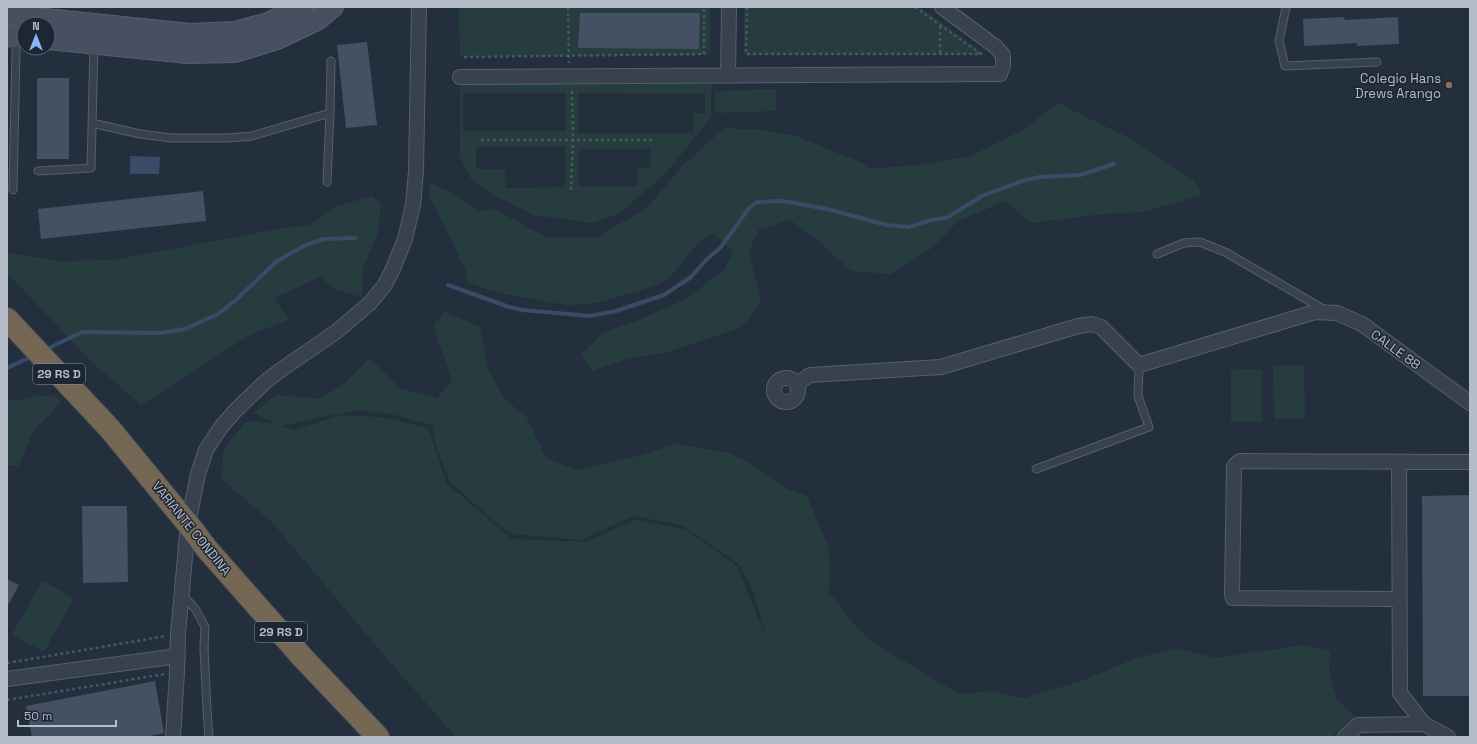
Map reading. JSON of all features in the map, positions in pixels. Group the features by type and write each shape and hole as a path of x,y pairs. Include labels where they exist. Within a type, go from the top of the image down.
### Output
{"highway":[{"name":"VARIANTE CONDINA","path":"7,319 110,429 207,549 278,629 378,737"}],"street":[{"path":"7,15 190,34 235,32 268,23 303,7"},
{"path":"56,40 188,53 235,52 277,39 317,20 333,7"},
{"path":"173,737 178,672 178,634 188,524 201,461 206,450 221,427 240,406 266,382 282,368 336,332 353,318 384,286 405,239 410,222 415,188 418,7"},
{"path":"728,76 729,7"},
{"path":"460,77 1000,74 1003,66 1003,55 996,47 942,7"},
{"path":"797,384 810,376 941,367 1078,326 1092,324 1101,327 1139,365 1322,312"},
{"name":"CALLE 88","path":"1322,312 1337,312 1362,324 1470,403"},
{"path":"1399,599 1233,598 1234,467 1240,461 1470,462"},
{"path":"1399,462 1400,693 1424,724 1448,737"},
{"path":"7,679 178,656"},
{"path":"1345,737 1358,725 1424,724"}],"lane":[{"path":"1286,7 1279,41 1285,66 1378,62"},
{"path":"13,190 15,36"},
{"path":"38,171 91,168 94,44"},
{"path":"327,182 331,61"},
{"path":"92,123 140,134 171,138 228,138 252,136 330,113"},
{"path":"1157,254 1184,244 1200,242 1227,253 1322,312"},
{"path":"1036,469 1149,427 1138,396 1139,365"},
{"path":"182,594 196,610 205,627 204,648 209,737"}],"path":[{"path":"568,7 568,56 571,76 573,139 571,190"},
{"path":"464,56 704,54 704,7"},
{"path":"747,7 746,54 981,54 915,7"},
{"path":"940,25 940,55"},
{"path":"481,140 653,140"},
{"path":"7,664 178,634"},
{"path":"7,700 178,672"}],"green space":[{"path":"459,7 710,7 710,55 460,57"},
{"path":"744,7 920,7 985,55 744,55"},
{"path":"712,76 711,117 666,173 620,213 592,223 534,215 498,197 471,179 460,157 460,77","holes":["463,93 566,93 566,131 463,131","578,93 705,94 705,113 693,113 693,133 578,133","565,146 565,187 506,188 505,169 476,169 476,147","579,149 650,149 650,168 637,168 637,186 579,186"]},
{"path":"776,89 776,111 715,113 715,91"},
{"path":"1058,103 1129,138 1194,180 1202,195 1142,212 1103,214 1031,223 1006,201 958,221 932,248 891,274 851,271 815,238 790,220 759,229 749,251 761,300 750,318 739,328 667,352 627,359 592,371 581,354 603,333 641,319 686,299 724,270 733,251 711,233 693,249 672,275 657,285 598,303 572,305 551,303 488,290 468,282 465,269 429,195 430,183 455,194 478,212 493,208 546,237 596,238 648,207 682,166 724,128 762,130 798,136 860,162 870,169 928,164 970,156 1023,130"},
{"path":"372,196 381,205 378,233 363,268 362,297 336,290 320,277 274,298 289,320 253,333 141,405 92,362 7,273 7,253 61,261 113,260 284,228 310,225 337,206"},
{"path":"445,312 480,327 487,367 505,400 526,416 546,458 577,470 638,456 676,444 729,453 755,466 786,489 807,496 828,546 830,564 829,592 859,630 879,646 942,684 962,694 988,691 1024,698 1081,681 1134,659 1176,648 1217,658 1302,645 1330,651 1329,672 1337,699 1354,716 1332,737 456,737 381,652 272,522 222,480 223,451 245,422 260,421 280,426 254,413 276,395 320,399 344,384 369,359 401,389 437,398 452,380 433,325","holes":["362,410 395,415 432,425 437,450 450,481 493,521 513,534 581,540 633,516 682,525 739,564 754,593 766,637 737,566 685,529 634,520 587,542 512,539 447,484 428,428 381,417 341,415 296,430 282,426"]},
{"path":"1304,365 1305,418 1274,419 1273,366"},
{"path":"1262,369 1262,422 1231,422 1231,370"},
{"path":"38,395 57,397 62,401 33,431 19,466 7,465 7,400 18,401"},
{"path":"42,581 74,598 44,652 12,635"}],"water":[{"path":"130,156 160,157 159,174 130,174"}],"building":[{"path":"580,13 700,13 699,49 578,48"},
{"path":"1344,17 1345,20 1398,17 1399,44 1357,46 1357,43 1304,46 1303,19"},
{"path":"367,42 377,125 346,128 337,45"},
{"path":"37,78 69,78 69,159 37,159"},
{"path":"203,191 206,221 41,239 38,209"},
{"path":"1470,495 1470,696 1423,696 1422,496"},
{"path":"82,506 127,506 128,582 83,583"},
{"path":"7,579 19,585 7,607"},
{"path":"155,681 164,733 145,737 32,737 26,706"}],"waterway":[{"path":"448,285 509,307 522,310 590,316 616,311 664,295 691,277 707,259 721,247 749,208 757,202 783,201 827,209 887,225 909,227 948,217 982,196 1022,181 1040,177 1080,175 1114,164"},
{"path":"45,350 82,332 160,333 185,329 218,314 237,299 277,261 306,245 324,239 355,238"},
{"path":"7,368 33,356"}],"place":[{"name":"Colegio Hans Drews Arango","path":"1449,85"}]}
